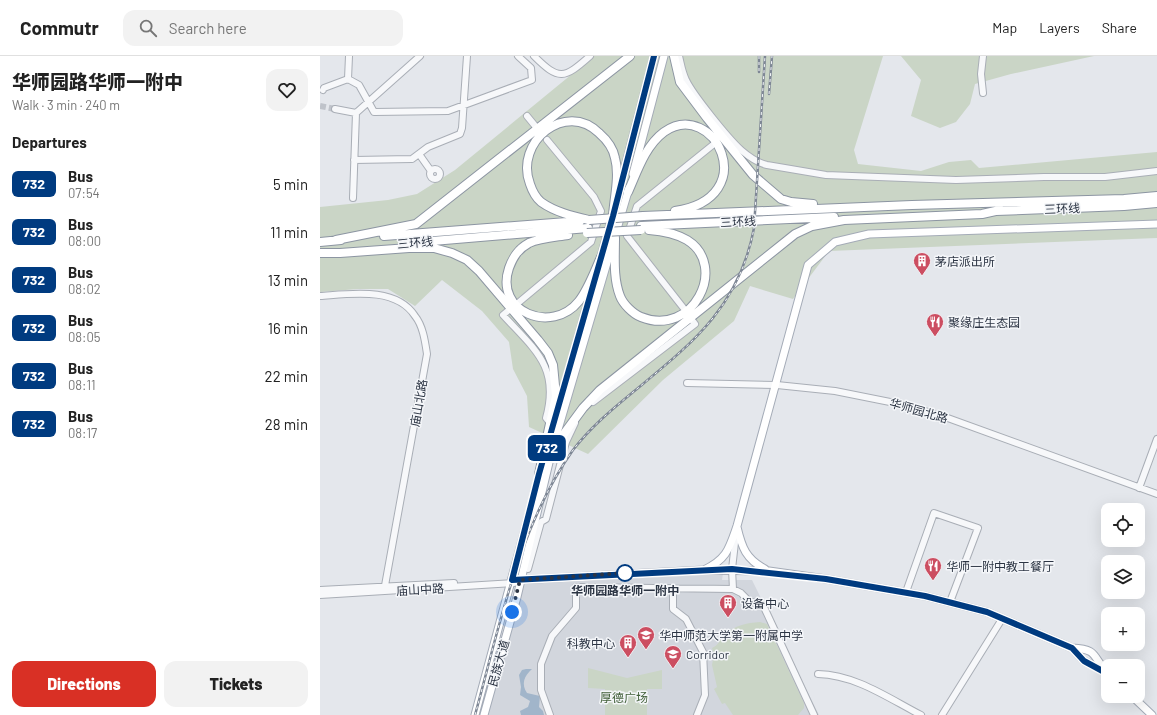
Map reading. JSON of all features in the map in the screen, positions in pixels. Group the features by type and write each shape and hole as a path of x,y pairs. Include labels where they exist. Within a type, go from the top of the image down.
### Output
{"highway":[{"path":"336,240 416,224 630,56"},
{"path":"674,56 680,82 690,96 753,175 781,199 806,204 912,205"},
{"path":"588,227 540,201 533,192 528,179 526,168 528,152 533,143 550,127 563,122 579,122 594,128 609,143 616,158 617,174 613,216"},
{"path":"628,192 646,153 664,132 679,126 695,126 707,132 718,144 724,156 725,172 720,186 711,195 702,202 682,210 643,216"},
{"name":"三环线","path":"320,251 588,227 643,216 912,205 1124,199 1157,196"},
{"name":"三环线","path":"320,242 588,227 643,228 1000,210 1124,206 1157,203"},
{"path":"643,228 982,214 1000,210"},
{"path":"552,450 583,408 600,390 781,244 795,234 812,226 844,220"},
{"path":"588,227 569,235 530,243 518,251 511,261 507,273 506,286 509,296 518,308 526,314 542,318 555,318 570,310 579,301 602,255"},
{"path":"615,238 616,281 620,297 625,304 637,316 646,319 661,321 674,320 688,311 696,303 704,287 705,273 703,262 699,252 688,241 669,232 643,228"},
{"path":"320,251 340,253 569,235"},
{"path":"409,248 434,248 452,253 466,260 479,271 548,353 554,372 556,396 539,474"}],"main road":[{"name":"民族大道","path":"484,715 539,474 613,216 654,56"},
{"name":"民族大道","path":"475,715 615,238 664,56"},
{"path":"704,570 717,564 728,552 737,526 777,385 808,265 835,242 869,234 1157,224"},
{"path":"737,526 742,547 754,563 769,571"},
{"path":"515,581 704,570 732,569 769,571 906,592 987,612 1072,648 1091,651 1101,665"},
{"path":"1072,648 1084,661 1101,670"},
{"path":"1139,703 1152,715"}],"street":[{"path":"348,80 350,56"},
{"path":"353,198 356,113 420,56"},
{"path":"354,160 412,159 428,147 460,134 462,128 467,56"},
{"path":"323,90 324,88 348,80 358,85 374,112 448,111 532,80 531,68 518,56"},
{"path":"534,56 546,69 554,73 562,74 573,71 590,56"},
{"path":"680,56 685,78 690,87 725,134 740,149 761,164 826,175 956,180 1044,177 1105,177 1157,171"},
{"path":"983,56 981,74 983,93"},
{"path":"335,109 356,113"},
{"path":"527,116 536,127"},
{"path":"518,303 591,242 601,211 594,197 548,140"},
{"path":"685,310 627,236 637,206 714,144"},
{"path":"419,154 431,171"},
{"name":"庙山北路","path":"320,296 352,293 381,294 402,303 415,315 424,337 426,354 384,589"},
{"path":"509,310 503,315 536,351 545,365 550,378 551,392 546,418 550,423"},
{"path":"528,569 541,522 546,519 566,442 574,424 594,401 695,324 692,320"},
{"name":"华师园北路","path":"687,383 777,385 835,391 905,405 945,417 1157,494"},
{"path":"1139,488 1157,440"},
{"path":"906,592 934,513 978,528 950,602"},
{"path":"733,589 732,569 737,526"},
{"name":"庙山中路","path":"320,594 515,581"},
{"path":"550,715 541,690 541,664 552,636 576,608 576,587 733,589 741,593 748,602 763,605 814,715"},
{"path":"673,588 673,610 686,619 703,652 705,695 697,715"},
{"name":"庙山中路","path":"320,590 384,589"},
{"path":"942,715 1002,619"},
{"path":"818,674 849,678 921,715"}],"shaded area":[{"name":"华中师范大学第一附属中学","path":"723,573 722,580 752,580 819,715 487,715 525,583 639,575"}],"green space":[{"path":"594,56 883,56 854,150 858,164 921,171 949,162 971,160 979,168 1157,152 1157,238 829,251 793,299 750,286 734,321 663,380 588,454 529,427 527,396 513,369 509,342 482,311 442,280 415,306 388,289 358,289 320,292 320,207 388,200 417,194 455,170"},
{"path":"901,56 1094,56 1011,74 975,84 970,104 956,122 940,128 911,116 921,80"},
{"path":"760,622 767,624 804,703 804,708 798,715 733,715 725,703 722,704 714,689 717,687 712,665 714,654 712,648 733,629 745,624"},
{"name":"厚德广场","path":"588,668 627,678 662,670 662,689 647,689 647,715 605,715 605,689 588,688"}],"water":[{"path":"532,669 524,680 525,690 527,693 540,696 539,707 543,711 544,715 521,715 520,711 528,707 530,701 520,695 521,687 519,675 522,670"}],"tunnel":[{"path":"320,106 335,109"}],"railway":[{"path":"759,56 759,72"},
{"path":"475,715 502,612 524,544 554,480 573,450 593,427 674,358 710,322 737,281 747,256 754,228 765,56"},
{"path":"769,94 772,56"}],"bus line":[{"name":"732","path":"654,56 613,216 539,474 512,580 641,572 732,569 769,571 826,579 925,596 987,612 1072,648 1084,661 1101,670"}],"place":[{"name":"茅店派出所","path":"922,276"},
{"name":"聚缘庄生态园","path":"935,337"},
{"name":"华师园路华师一附中","path":"625,573"},
{"name":"华师一附中教工餐厅","path":"933,581"},
{"name":"设备中心","path":"728,618"},
{"name":"华中师范大学第一附属中学","path":"646,650"},
{"name":"科教中心","path":"628,658"},
{"name":"Corridor","path":"673,669"}],"route":[{"path":"512,612 517,597 520,580 625,573"}]}
